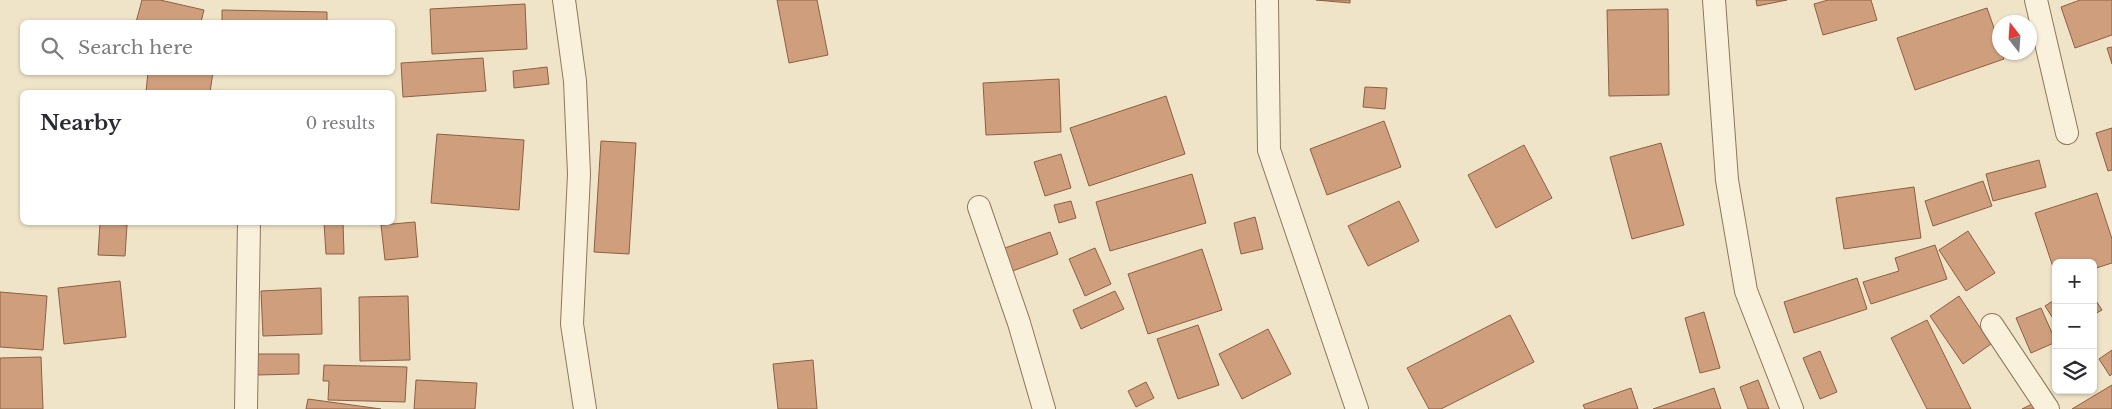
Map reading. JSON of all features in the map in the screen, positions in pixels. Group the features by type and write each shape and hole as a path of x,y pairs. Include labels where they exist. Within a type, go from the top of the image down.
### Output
{"street":[{"path":"564,0 575,81 579,174 572,324 585,409"},
{"path":"1267,0 1269,150 1357,409"},
{"path":"1714,0 1727,180 1746,291 1792,409"},
{"path":"2036,0 2067,133"},
{"path":"979,206 1019,323 1044,409"},
{"path":"246,409 249,225"},
{"path":"1992,325 2048,409"}],"building":[{"path":"142,0 160,0 204,10 202,20 137,20"},
{"path":"777,0 817,0 828,55 789,63"},
{"path":"1316,0 1350,0 1350,3"},
{"path":"1756,0 1787,0 1757,6"},
{"path":"1828,0 1871,0 1877,20 1823,35 1814,4"},
{"path":"2080,0 2112,0 2112,35 2075,48 2061,7"},
{"path":"525,4 527,49 432,54 430,9"},
{"path":"1987,8 1992,22 1992,60 2001,60 1915,90 1897,38"},
{"path":"1668,9 1669,95 1609,96 1607,10"},
{"path":"222,10 327,12 327,20 222,20"},
{"path":"2112,47 2112,64 2107,48"},
{"path":"483,58 486,91 403,97 401,63"},
{"path":"547,67 549,84 514,88 513,71"},
{"path":"148,75 213,75 210,90 146,90"},
{"path":"1059,79 1061,132 986,135 983,83"},
{"path":"1365,87 1387,88 1385,109 1363,107"},
{"path":"1166,96 1185,154 1089,186 1070,128"},
{"path":"1384,121 1401,167 1327,195 1310,149"},
{"path":"2112,128 2112,170 2108,171 2096,133"},
{"path":"437,134 524,140 519,210 431,203"},
{"path":"601,141 636,143 629,254 594,252"},
{"path":"1661,143 1684,225 1632,239 1610,157"},
{"path":"1524,145 1552,198 1496,228 1468,175"},
{"path":"1061,154 1071,188 1045,196 1034,162"},
{"path":"2039,160 2046,187 1993,201 1986,174"},
{"path":"1192,174 1206,223 1110,251 1096,202"},
{"path":"1983,181 1992,206 1933,226 1925,201"},
{"path":"1914,187 1921,238 1844,249 1836,198"},
{"path":"2097,193 2112,239 2112,263 2097,268 2097,259 2052,259 2052,264 2035,213"},
{"path":"1071,201 1076,218 1059,223 1054,205"},
{"path":"1399,201 1419,241 1368,266 1348,226"},
{"path":"1255,217 1263,249 1241,254 1234,223"},
{"path":"415,222 418,257 385,260 381,225"},
{"path":"100,225 127,225 125,256 98,255"},
{"path":"324,225 343,225 344,254 326,254"},
{"path":"1968,231 1995,273 1966,291 1939,250"},
{"path":"1050,232 1058,254 1010,272 1002,249"},
{"path":"1935,245 1947,279 1871,304 1863,282 1899,271 1895,258"},
{"path":"1095,248 1111,284 1085,296 1069,259"},
{"path":"1202,249 1222,310 1148,334 1128,274"},
{"path":"1857,278 1867,309 1794,333 1784,302"},
{"path":"120,281 126,337 64,344 58,288"},
{"path":"321,288 322,334 263,336 261,291"},
{"path":"1115,291 1124,309 1081,329 1073,310"},
{"path":"0,292 47,296 43,350 0,347"},
{"path":"408,296 410,360 360,361 359,297"},
{"path":"1959,296 1991,344 1963,364 1930,316"},
{"path":"2052,302 2052,317 2045,306"},
{"path":"2097,302 2102,310 2097,313"},
{"path":"2041,308 2052,333 2052,344 2031,353 2016,318"},
{"path":"1704,312 1720,368 1700,373 1685,318"},
{"path":"1510,315 1534,362 1441,409 1429,409 1407,368"},
{"path":"1927,320 1971,409 1927,409 1891,338"},
{"path":"1198,325 1219,385 1178,399 1157,339"},
{"path":"1268,329 1291,374 1242,399 1219,354"},
{"path":"2112,350 2112,374 2110,376 2099,359"},
{"path":"1820,351 1837,392 1820,399 1803,358"},
{"path":"256,354 299,354 299,374 256,375"},
{"path":"41,357 43,409 0,409 0,358"},
{"path":"813,360 817,409 778,409 773,364"},
{"path":"324,365 407,367 405,402 328,400 329,381 323,381"},
{"path":"416,380 477,383 475,409 414,409"},
{"path":"1758,380 1769,409 1748,409 1740,387"},
{"path":"1146,382 1154,398 1136,407 1128,391"},
{"path":"2112,385 2112,409 2072,409"},
{"path":"1631,388 1638,409 1585,409 1583,405"},
{"path":"1714,388 1721,409 1653,409"},
{"path":"308,399 381,409 306,409"},
{"path":"2032,404 2034,409 2022,409"}]}
